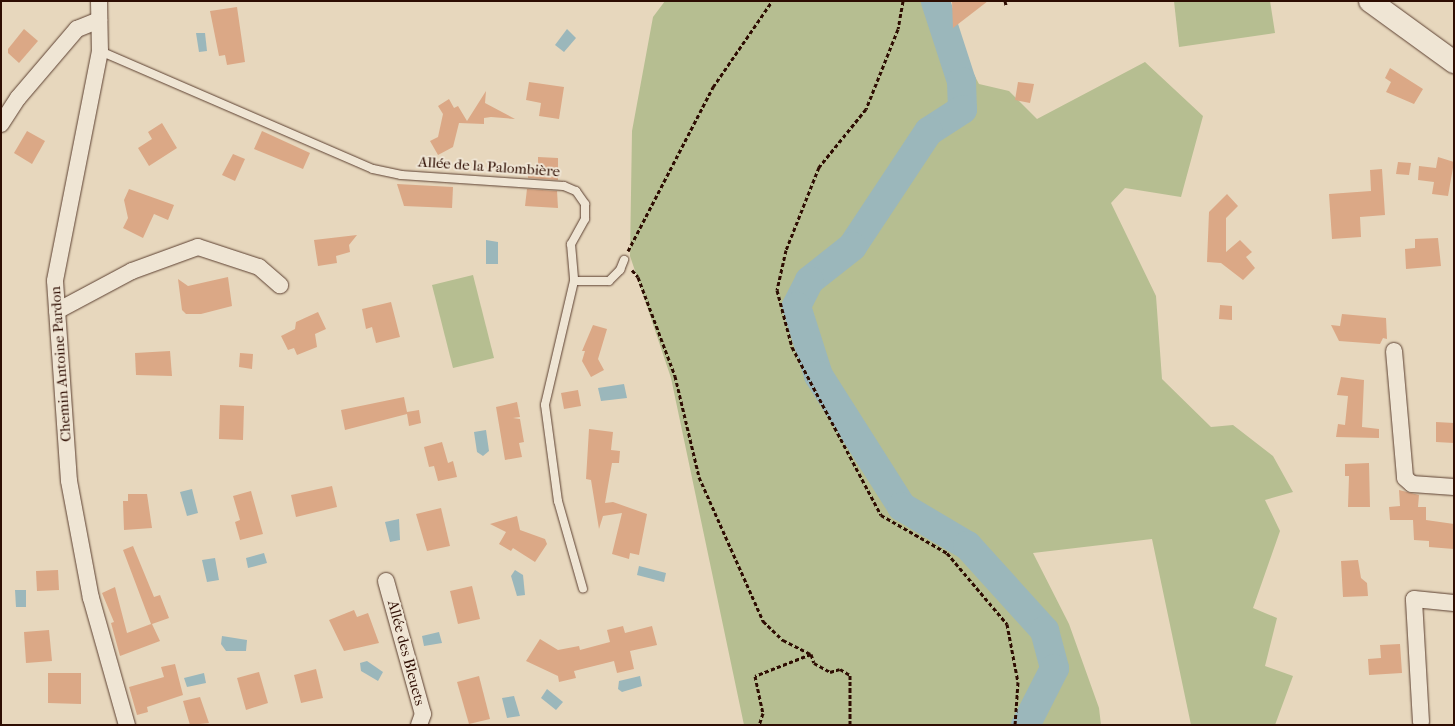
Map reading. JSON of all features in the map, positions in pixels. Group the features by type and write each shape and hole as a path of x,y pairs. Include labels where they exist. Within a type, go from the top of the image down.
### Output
{"main road":[{"path":"1370,1 1454,62"}],"street":[{"name":"Chemin Antoine Pardon","path":"99,1 100,51 55,281 69,481 91,598 127,725"},
{"path":"1,124 18,98 77,29 99,20"},
{"path":"57,311 132,270 198,247 259,267 280,285"},
{"path":"1394,351 1405,478 1412,484 1454,488"},
{"name":"Allée des Bleuets","path":"386,581 423,714 419,725"},
{"path":"1421,722 1414,599 1454,603"}],"lane":[{"name":"Allée de la Palombière","path":"100,51 374,169 401,175 564,186 576,191 585,204 585,219 571,244 574,281 546,405 558,501 583,589"},
{"path":"574,281 609,281 620,270 624,260"}],"path":[{"path":"772,1 713,86 624,260 638,278 675,376 699,477 763,621 784,640 811,654 814,663 830,672 840,669 850,675 850,725"},
{"path":"903,1 898,29 866,109 818,167 786,250 777,290 792,347 882,515 947,553 1007,624 1018,682 1015,725"},
{"path":"759,725 763,712 755,676 811,654"}],"green space":[{"path":"665,1 935,1 979,84 1009,91 1037,119 1145,62 1203,116 1181,197 1125,188 1111,203 1156,296 1162,379 1211,427 1233,425 1273,456 1293,492 1265,500 1280,531 1253,608 1277,618 1265,666 1293,676 1275,725 1191,725 1152,539 1033,553 1069,624 1099,708 1101,725 744,725 671,378 630,256 632,131 653,17"},
{"path":"1174,1 1270,1 1275,33 1179,47"},
{"path":"473,275 494,358 453,368 432,285"}],"water":[{"path":"567,29 576,38 564,52 555,45"},
{"path":"196,33 205,33 207,51 199,52"},
{"path":"486,240 498,242 498,264 486,264"},
{"path":"624,384 627,398 601,401 598,388"},
{"path":"486,430 489,451 483,456 477,452 474,432"},
{"path":"192,489 198,513 187,516 180,492"},
{"path":"399,519 400,540 390,542 385,522"},
{"path":"264,553 267,563 248,568 246,558"},
{"path":"215,558 219,580 207,582 202,560"},
{"path":"639,566 666,573 664,582 637,575"},
{"path":"515,570 523,575 525,595 517,596 511,576"},
{"path":"15,590 26,590 26,607 16,607"},
{"path":"439,632 442,643 424,646 422,636"},
{"path":"222,636 247,640 246,651 226,651 221,644"},
{"path":"367,661 383,672 378,681 361,671 360,663"},
{"path":"204,673 206,683 187,687 184,678"},
{"path":"640,676 642,686 622,692 618,689 619,681"},
{"path":"547,689 563,702 556,710 541,698"},
{"path":"514,696 520,716 507,718 502,698"}],"building":[{"path":"952,1 988,1 953,28"},
{"path":"237,7 245,62 227,65 225,55 219,56 210,11"},
{"path":"24,29 38,41 19,63 8,53 8,49"},
{"path":"1390,68 1423,89 1414,104 1386,92 1391,82 1385,78"},
{"path":"529,82 564,87 559,119 539,116 541,103 526,100"},
{"path":"1018,82 1034,84 1030,103 1015,100"},
{"path":"486,91 485,103 515,119 491,117 484,118 484,124 459,123 453,147 438,155 430,141 438,137 443,114 438,106 449,99 454,108 458,106 467,121"},
{"path":"162,123 177,148 149,166 138,148 152,139 148,132"},
{"path":"27,131 45,141 32,164 14,153"},
{"path":"262,131 310,153 303,169 254,149"},
{"path":"233,154 245,159 235,181 222,175"},
{"path":"538,157 558,158 558,180 528,178 528,168 538,169"},
{"path":"1438,157 1454,162 1448,196 1432,194 1434,182 1418,180 1419,166 1436,168"},
{"path":"1398,162 1411,163 1409,175 1396,174"},
{"path":"1382,169 1385,215 1360,217 1361,237 1332,239 1329,194 1371,191 1370,170"},
{"path":"397,184 453,187 452,208 404,206"},
{"path":"129,189 174,205 168,220 154,214 143,238 123,228 128,218 124,200"},
{"path":"527,189 557,191 558,208 525,206"},
{"path":"1227,194 1238,206 1226,218 1226,252 1240,240 1252,252 1246,257 1255,268 1243,280 1221,263 1207,262 1209,212"},
{"path":"357,235 349,245 350,252 336,256 337,263 318,266 314,240"},
{"path":"1438,238 1441,266 1406,269 1405,249 1415,248 1415,239"},
{"path":"228,277 232,306 201,314 186,314 182,310 178,279 188,286"},
{"path":"391,302 400,337 376,343 372,327 366,329 362,309"},
{"path":"1220,305 1232,306 1232,320 1219,319"},
{"path":"318,312 326,329 315,334 317,347 297,355 294,348 288,350 281,336 295,329 296,322"},
{"path":"1342,314 1386,318 1387,339 1383,338 1380,344 1339,341 1331,325 1340,326"},
{"path":"593,325 607,329 598,359 604,370 591,377 582,361 585,351 582,351"},
{"path":"170,351 172,376 136,375 135,353"},
{"path":"240,353 253,354 252,369 239,367"},
{"path":"1341,377 1364,380 1362,427 1379,429 1379,438 1336,437 1338,424 1345,425 1348,396 1337,395"},
{"path":"578,390 581,406 564,409 561,393"},
{"path":"404,397 407,412 419,410 421,423 409,426 407,414 345,430 341,410"},
{"path":"517,402 520,417 513,418 520,419 524,442 519,443 522,457 505,460 496,407"},
{"path":"220,405 244,406 243,440 219,439"},
{"path":"1436,422 1454,423 1454,443 1436,442"},
{"path":"589,429 613,432 611,450 620,451 619,463 612,463 605,503 613,502 647,514 639,555 630,553 629,559 612,554 622,513 603,516 599,529 591,480 586,479"},
{"path":"442,442 448,463 453,461 457,477 438,481 434,466 429,467 424,447"},
{"path":"1369,463 1370,507 1348,507 1349,476 1345,476 1345,464"},
{"path":"332,486 337,507 296,517 291,495"},
{"path":"1399,490 1419,495 1418,507 1426,507 1426,520 1454,524 1454,549 1429,547 1429,541 1414,540 1413,520 1390,520 1389,507 1400,506"},
{"path":"251,491 263,534 240,540 235,522 240,520 233,496"},
{"path":"128,494 147,494 152,528 124,530 123,501 128,501"},
{"path":"441,508 450,546 427,551 416,514"},
{"path":"517,516 520,530 545,539 547,544 535,562 513,548 511,551 499,544 506,532 490,524"},
{"path":"133,546 154,597 160,595 169,618 152,624 160,641 120,656 111,623 114,622 102,593 115,587 127,633 151,624 123,550"},
{"path":"1358,560 1361,578 1367,583 1368,596 1343,597 1341,561"},
{"path":"58,570 59,590 37,591 36,571"},
{"path":"472,586 480,619 458,624 450,591"},
{"path":"354,610 357,617 368,613 379,643 344,651 329,620"},
{"path":"623,626 625,633 652,626 657,645 630,651 634,669 617,673 614,661 574,671 576,678 559,682 558,676 526,661 540,639 558,650 579,646 580,650 610,642 607,630"},
{"path":"49,630 52,661 26,663 24,632"},
{"path":"1400,644 1402,673 1369,675 1368,659 1381,658 1380,645"},
{"path":"175,664 183,695 147,707 148,712 137,715 129,687 164,677 161,667"},
{"path":"316,669 323,698 301,703 294,675"},
{"path":"259,672 268,703 246,710 237,678"},
{"path":"48,673 81,673 81,704 48,703"},
{"path":"479,676 490,719 469,724 457,682"},
{"path":"200,697 209,723 190,725 183,701"}],"waterway":[{"path":"935,1 961,81 962,109 928,131 852,246 809,280 796,306 818,375 901,506 967,545 1044,630 1054,668 1025,725"}]}
